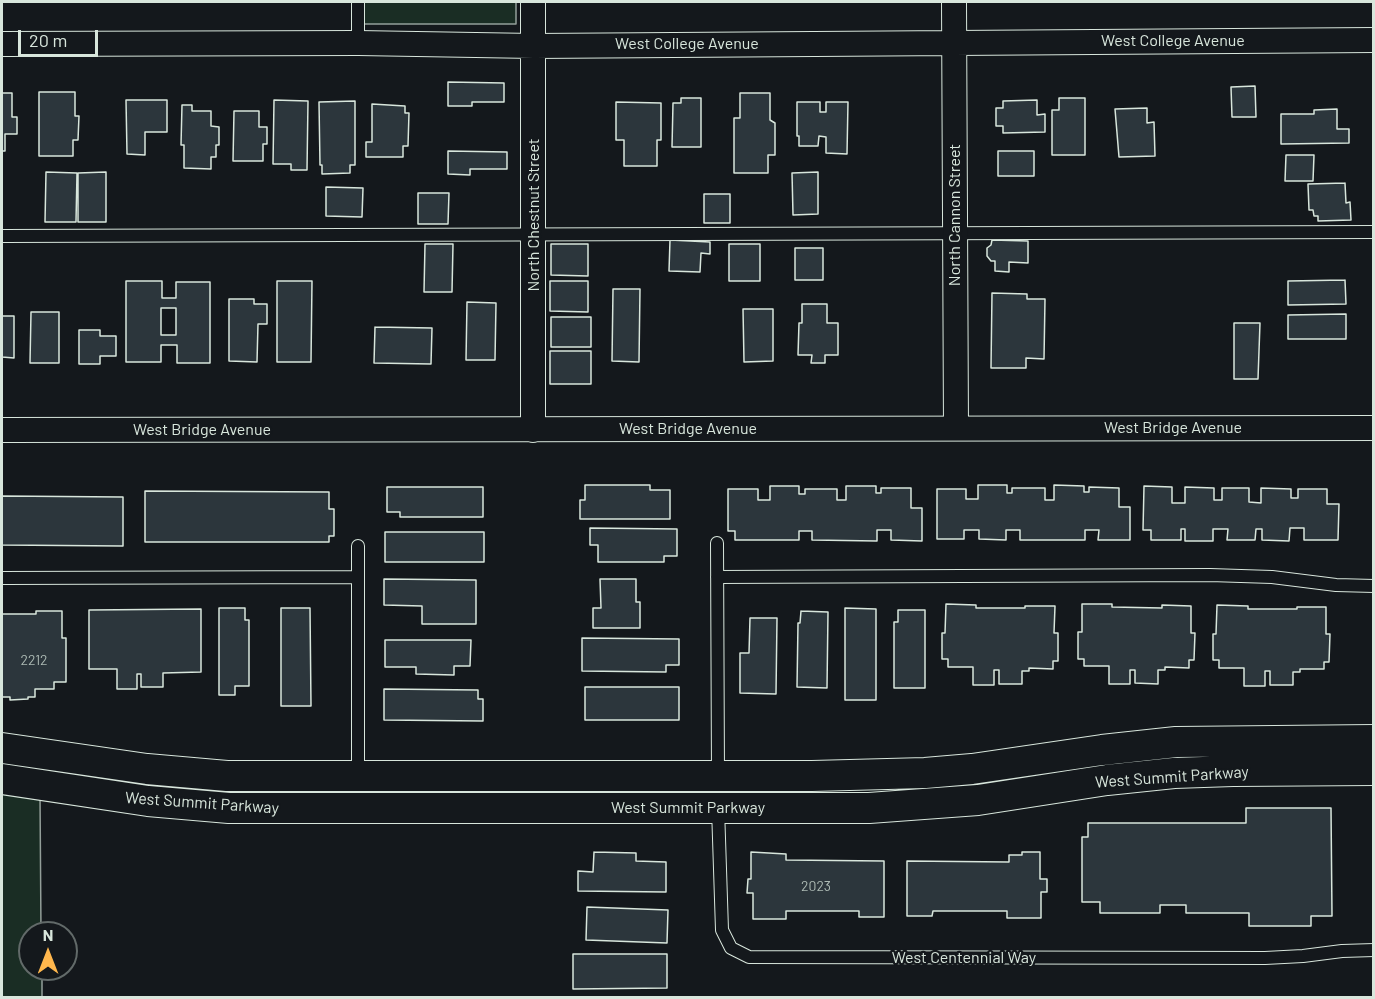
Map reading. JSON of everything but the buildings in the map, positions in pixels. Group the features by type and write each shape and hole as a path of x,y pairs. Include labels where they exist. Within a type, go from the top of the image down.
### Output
{"street":[{"name":"North Chestnut Street","path":"533,2 533,429"},
{"name":"North Cannon Street","path":"954,2 956,428"},
{"name":"West College Avenue","path":"2,44 534,46 1374,40"},
{"name":"West Bridge Avenue","path":"2,430 1374,428"},
{"name":"West Summit Parkway","path":"2,748 190,773 276,777 812,777 925,773 1176,742 1374,740"},
{"name":"West Summit Parkway","path":"2,779 187,805 279,809 869,808 978,800 1107,780 1199,772 1374,770"},
{"name":"West Centennial Way","path":"718,776 718,808"},
{"path":"358,777 358,808"}],"lane":[{"path":"358,2 358,44"},
{"path":"2,236 1374,232"},
{"path":"717,543 718,776"},
{"path":"358,546 358,777"},
{"path":"717,577 1210,576 1272,577 1336,585 1374,586"},
{"path":"2,578 358,577"},
{"name":"West Centennial Way","path":"718,808 722,930 732,948 748,957 1265,958 1374,950"}],"green space":[{"path":"364,2 516,2 516,24 364,24"},
{"path":"2,792 40,795 41,921 18,921 18,981 42,981 42,997 2,997"}]}
